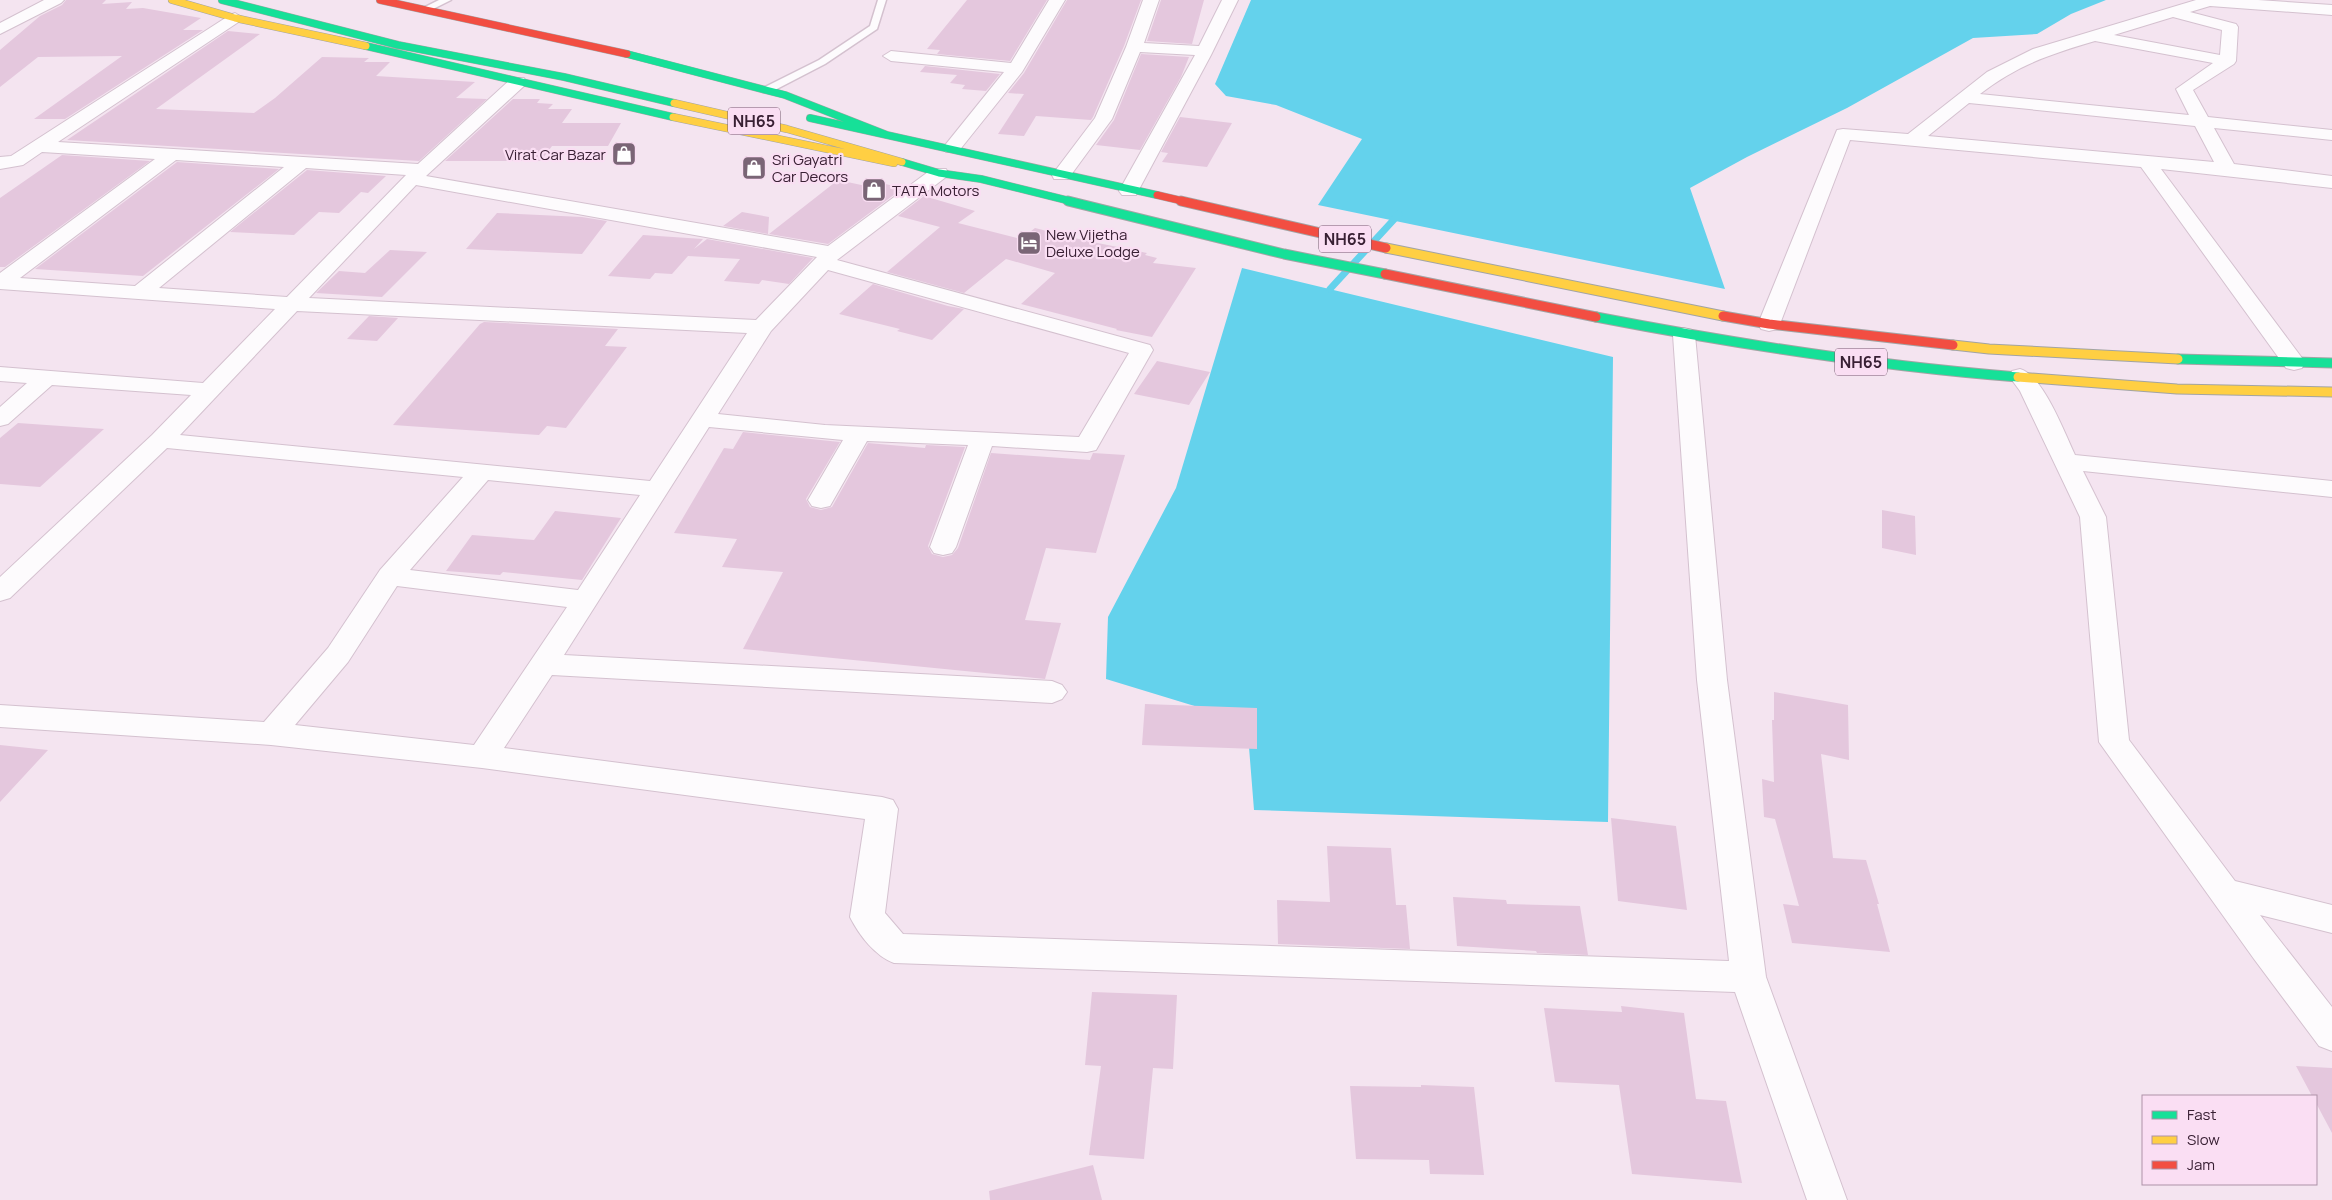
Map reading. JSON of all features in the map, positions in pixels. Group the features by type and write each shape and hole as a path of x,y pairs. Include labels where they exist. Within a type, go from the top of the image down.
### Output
{"main road":[{"path":"172,0 235,18 637,110 939,173"},
{"name":"NH65","path":"222,0 398,45 564,77 787,129 939,173 981,179 1284,254 1398,275 1684,335 1866,363 2177,388 2332,392"},
{"path":"380,0 686,67 767,90 847,116 887,135"},
{"name":"NH65","path":"794,115 952,148 1129,191 1413,254 1674,308 1768,324 1989,349 2294,363 2332,362"}],"street":[{"path":"0,29 56,0"},
{"path":"952,148 1016,68 1057,0"},
{"path":"1061,175 1103,120 1134,47 1151,0"},
{"path":"1129,191 1205,51 1230,0"},
{"path":"1912,140 1993,76 2039,52 2209,1 2332,10"},
{"path":"2173,12 2230,27 2228,60"},
{"path":"0,172 8,162 37,146 235,18"},
{"path":"2094,36 2228,60"},
{"path":"1134,47 1205,51"},
{"path":"891,56 1016,68"},
{"path":"2226,169 2184,89 2228,60"},
{"path":"0,592 161,440 295,304 417,175 518,82"},
{"path":"1966,98 2332,136"},
{"path":"1768,324 1842,134 2226,169 2332,182"},
{"path":"37,146 302,162 417,175 827,258 1142,350 1087,445 983,438 825,432 702,418"},
{"path":"0,283 173,154"},
{"path":"140,293 302,162"},
{"path":"2147,162 2294,363"},
{"path":"482,757 762,327 827,258 939,173"},
{"path":"0,283 295,304 762,327"},
{"path":"1684,335 1712,680 1748,977 1827,1200"},
{"path":"0,374 210,390"},
{"path":"2020,376 2031,390 2093,517 2114,742 2332,1035"},
{"path":"0,419 47,377"},
{"path":"821,500 859,433"},
{"path":"943,547 983,438"},
{"path":"161,440 657,489"},
{"path":"2067,462 2332,489"},
{"path":"271,734 338,655 390,576 480,473"},
{"path":"390,576 585,600"},
{"path":"544,664 1052,692"},
{"path":"0,716 271,734 482,757 882,809 867,917 894,948 1748,977"},
{"path":"2224,892 2332,919"}],"lane":[{"path":"426,9 446,0"},
{"path":"767,90 822,62 874,27 882,0"}],"water":[{"path":"1251,0 2106,0 2071,14 2037,34 1973,38 1847,108 1747,157 1690,188 1725,289 1318,205 1362,139 1276,105 1226,96 1215,84"},
{"path":"1242,268 1613,357 1608,822 1254,810 1247,722 1106,679 1108,617 1176,488"}],"building":[{"path":"66,0 106,0 102,4 132,2 126,9 143,8 201,18 183,30 203,30 65,119 34,119 122,56 38,57 0,87 0,50 40,16 62,5"},
{"path":"967,0 1047,0 1010,61 937,54 940,50 927,49"},
{"path":"1067,0 1141,0 1124,46 1093,117 1091,120 1036,116 1024,136 998,134 1024,94 1008,93 1024,73"},
{"path":"1161,0 1204,0 1192,44 1147,41"},
{"path":"228,31 260,34 156,109 254,113 275,98 322,57 369,58 364,62 390,62 376,76 475,82 456,98 487,99 419,161 67,140"},
{"path":"1141,54 1189,57 1181,77 1140,150 1096,145 1114,120"},
{"path":"925,66 1000,74 986,91 962,89 965,85 950,83 957,75 920,72"},
{"path":"513,99 540,99 537,103 553,104 548,109 572,109 562,123 621,123 608,146 552,146 541,161 445,161"},
{"path":"1180,117 1232,123 1207,167 1162,162 1168,153 1161,152"},
{"path":"62,155 150,161 5,267 0,267 0,198"},
{"path":"177,162 279,169 143,276 35,269"},
{"path":"307,170 386,176 368,193 361,192 339,213 319,212 294,235 230,232"},
{"path":"838,180 866,186 872,181 903,188 828,244 769,234"},
{"path":"924,196 975,211 958,223 1021,239 1035,228 1147,253 1145,255 1157,258 1153,263 1196,268 1152,337 1116,330 1021,304 1055,273 1006,259 964,293 887,272 940,227 898,216"},
{"path":"742,212 769,217 768,234 723,226"},
{"path":"497,213 582,217 607,221 582,254 466,249"},
{"path":"643,235 703,239 694,249 707,239 813,258 789,284 762,280 759,284 724,281 740,259 688,256 672,274 655,273 650,279 608,276"},
{"path":"390,250 427,252 382,297 316,293 339,271 365,273"},
{"path":"873,284 964,309 932,340 897,331 900,329 839,314"},
{"path":"369,316 398,318 377,341 347,339"},
{"path":"484,322 618,329 605,346 627,347 566,428 547,426 539,435 393,425 480,324"},
{"path":"1157,361 1210,372 1189,405 1134,394"},
{"path":"18,423 104,429 40,487 0,484 0,438"},
{"path":"743,432 840,442 806,499 810,507 821,510 832,507 868,443 925,448 926,445 965,447 928,546 932,554 943,557 952,555 958,548 991,453 1090,460 1093,453 1125,455 1096,553 1046,548 1025,620 1061,623 1045,679 743,649 783,572 722,567 737,539 674,533 724,448 733,449"},
{"path":"1882,510 1915,516 1916,555 1882,548"},
{"path":"555,511 621,518 582,580 503,572 500,575 446,571 472,535 534,540"},
{"path":"1774,692 1848,705 1849,760 1821,754 1833,858 1866,860 1890,952 1792,943 1783,904 1799,906 1775,819 1764,817 1762,779 1774,782 1772,720 1774,720"},
{"path":"1145,704 1257,708 1257,749 1142,745"},
{"path":"0,745 48,750 0,802"},
{"path":"1611,818 1676,826 1687,910 1618,901"},
{"path":"1327,846 1391,848 1396,905 1406,905 1410,949 1278,944 1277,900 1330,902"},
{"path":"1453,897 1506,900 1507,904 1580,906 1588,955 1537,953 1536,951 1457,946"},
{"path":"1092,992 1177,995 1173,1069 1153,1068 1144,1159 1089,1155 1101,1066 1085,1065"},
{"path":"1621,1006 1684,1013 1696,1099 1726,1101 1742,1183 1632,1174 1619,1085 1555,1082 1544,1008 1622,1012"},
{"path":"2296,1066 2332,1068 2332,1133 2317,1105 2317,1095 2311,1095"},
{"path":"1421,1085 1474,1087 1484,1175 1430,1174 1429,1160 1356,1159 1350,1086 1421,1087"},
{"path":"1093,1165 1102,1200 990,1200 989,1191"}],"waterway":[{"path":"1330,289 1399,214"}],"traffic: fast":[{"path":"222,0 398,45 564,77 674,103"},
{"path":"366,46 673,117"},
{"path":"627,54 785,95 887,135"},
{"path":"810,118 1157,195"},
{"path":"902,162 939,173 981,179 1284,254 1385,274"},
{"path":"1596,317 1806,354 1965,373 2018,377"},
{"path":"2178,359 2332,363"}],"traffic: slow":[{"path":"172,0 235,18 366,46"},
{"path":"674,103 787,129 902,162"},
{"path":"673,117 894,163"},
{"path":"1386,248 1723,316"},
{"path":"1953,345 1989,349 2178,359"},
{"path":"2018,377 2177,389 2332,392"}],"traffic: jam":[{"path":"380,0 627,54"},
{"path":"1157,195 1386,248"},
{"path":"1385,274 1596,317"},
{"path":"1723,316 1769,324 1953,345"}],"place":[{"name":"Virat Car Bazar","path":"624,154"},
{"name":"Sri Gayatri Car Decors","path":"754,168"},
{"name":"TATA Motors","path":"874,190"},
{"name":"New Vijetha Deluxe Lodge","path":"1029,243"}]}
